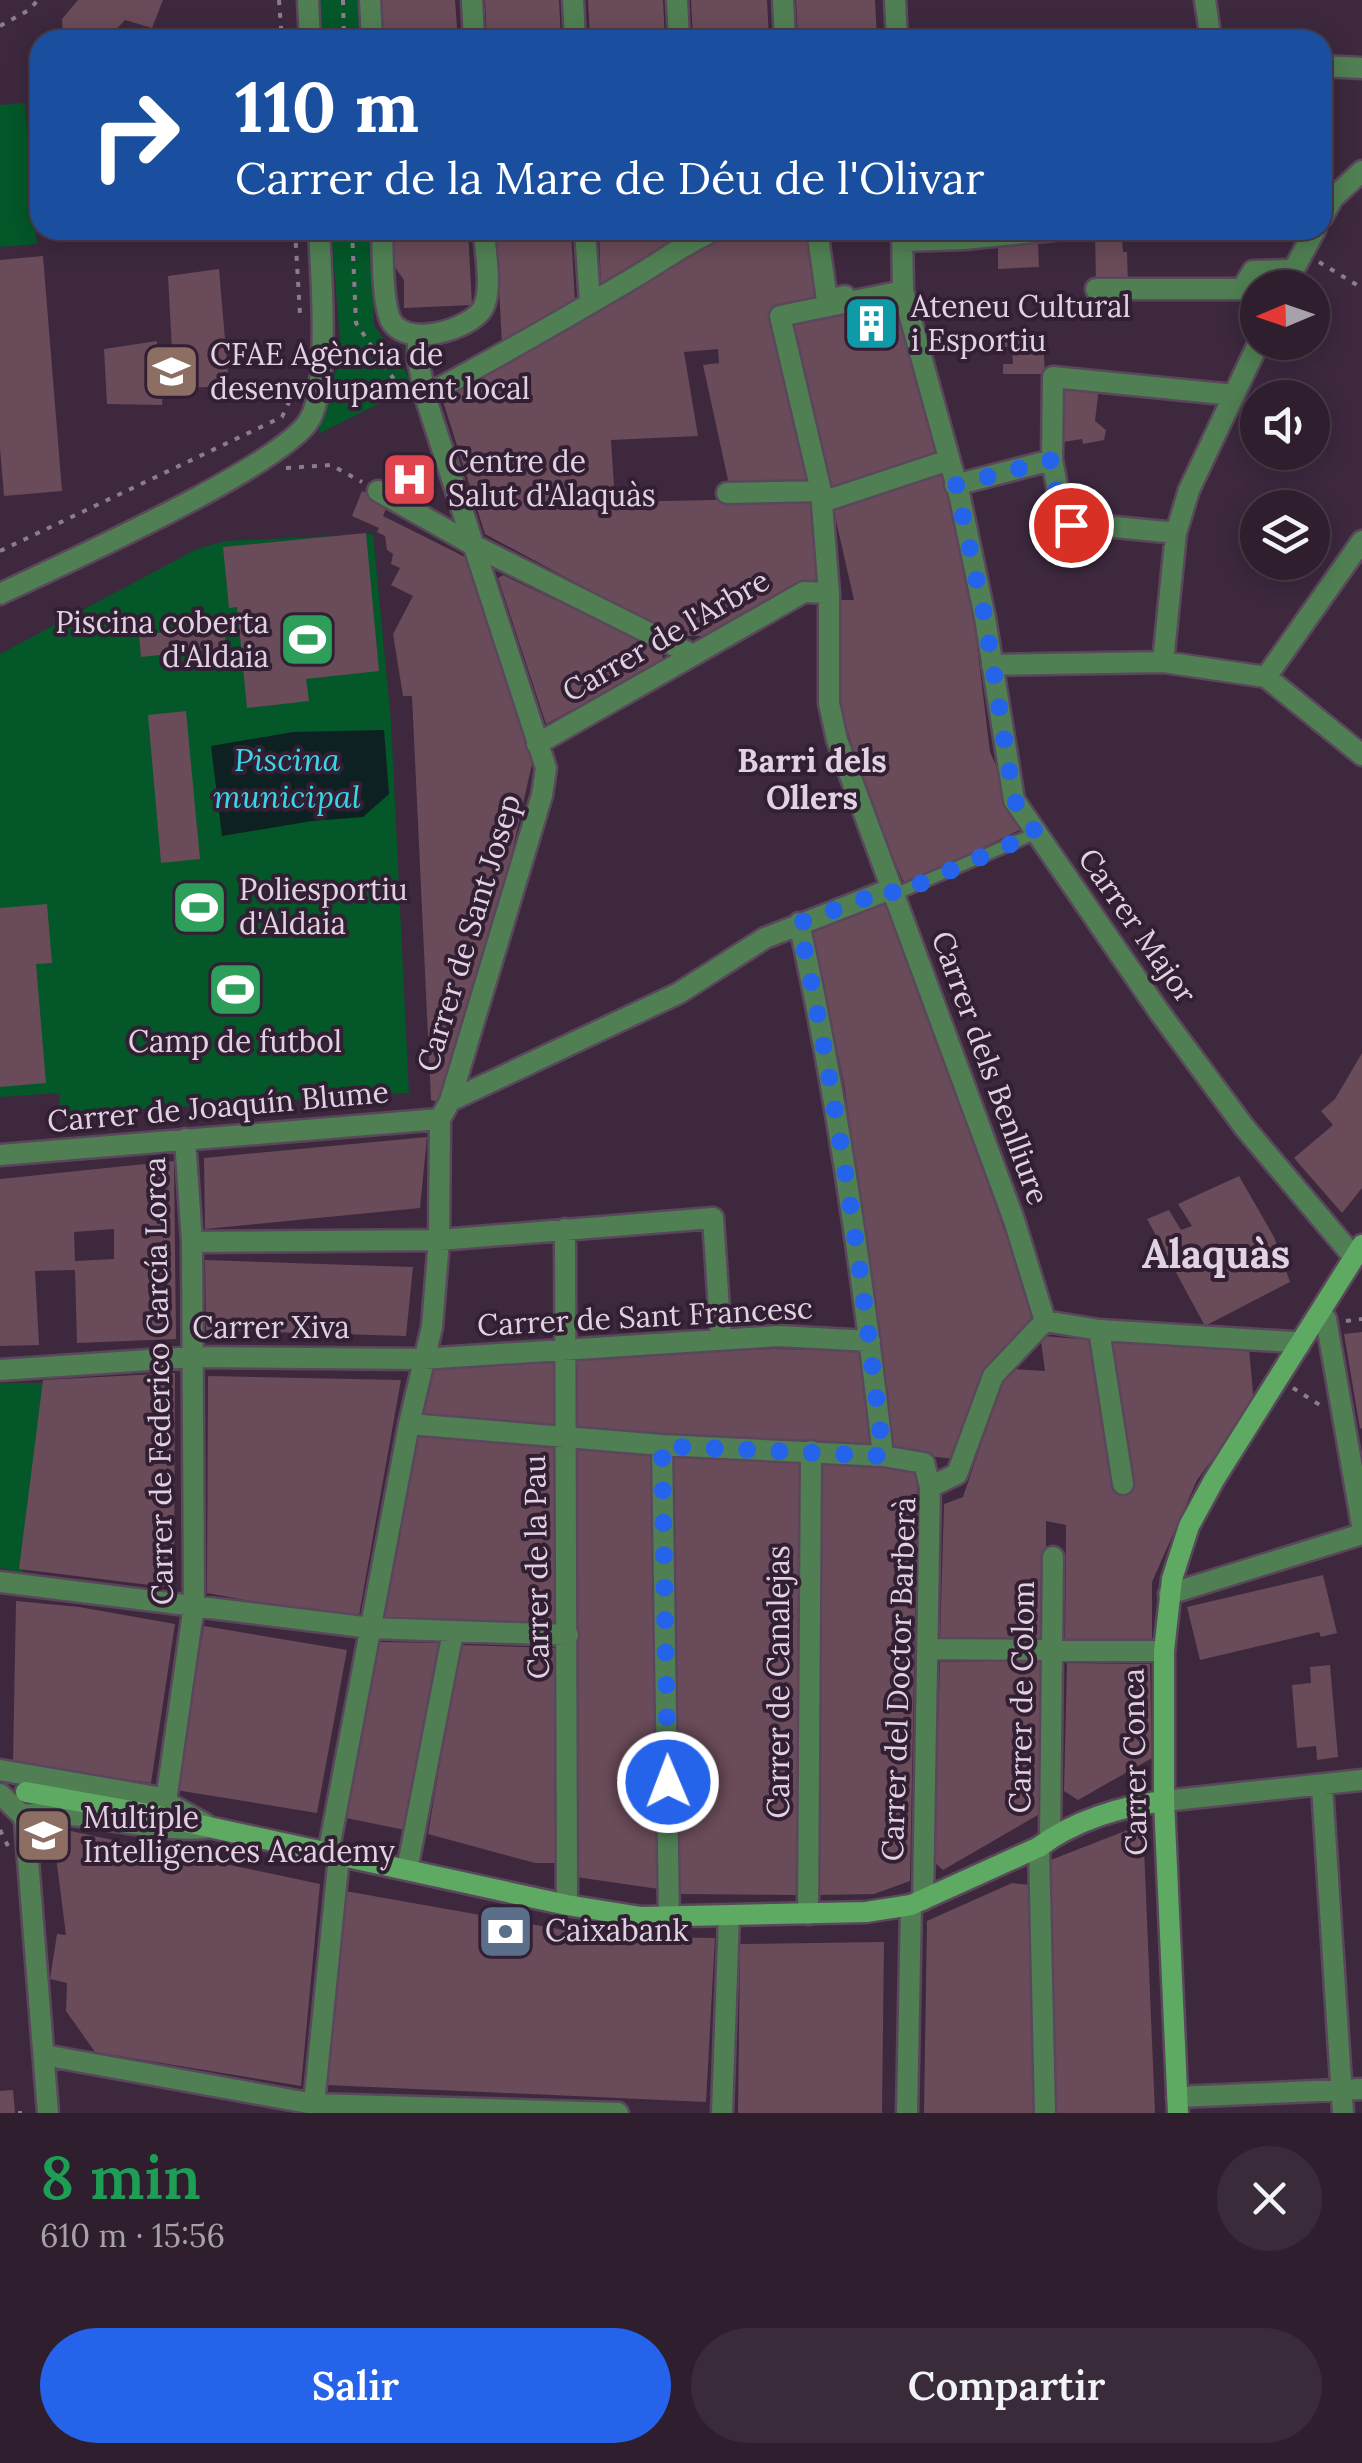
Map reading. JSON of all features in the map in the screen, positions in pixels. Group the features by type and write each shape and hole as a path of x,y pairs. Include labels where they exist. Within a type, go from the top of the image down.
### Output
{"street":[{"path":"308,0 310,30"},
{"path":"370,0 372,30"},
{"path":"472,0 474,30"},
{"path":"573,0 574,30"},
{"path":"677,0 678,30"},
{"path":"783,0 784,30"},
{"path":"894,0 896,30"},
{"path":"1205,0 1209,30"},
{"path":"1332,66 1362,68"},
{"path":"1332,200 1362,171"},
{"path":"0,594 246,470 294,436 310,418 320,371 319,240"},
{"path":"383,240 389,319 402,334 418,337 470,321 483,308 484,240"},
{"path":"587,240 590,303"},
{"path":"426,394 590,303 682,240"},
{"path":"819,240 828,300 898,286 900,240"},
{"name":"Carrer Major","path":"900,240 904,291 956,485 1014,800 1160,1013 1246,1128 1358,1251"},
{"path":"1293,270 1310,240"},
{"path":"1096,289 1240,289"},
{"name":"Carrer dels Benlliure","path":"904,291 780,316 821,497 828,592 829,703 838,740 1014,1220 1046,1321"},
{"name":"Carrer de Sant Josep","path":"314,2104 334,1855 371,1628 422,1359 432,1327 445,1110 542,795 546,768 426,394 418,360 418,337"},
{"path":"1163,662 1176,533 1189,490 1251,360"},
{"path":"1176,533 1064,522 1052,460 1053,377 1234,395"},
{"path":"727,493 821,497 949,460"},
{"path":"956,485 1052,460"},
{"path":"378,491 475,546 690,654"},
{"path":"1266,677 1362,541"},
{"name":"Carrer de l'Arbre","path":"537,744 804,592 828,592"},
{"path":"992,664 1163,662 1266,677 1362,754"},
{"path":"445,1110 679,993 765,938 892,892"},
{"path":"799,923 826,1047 883,1456"},
{"name":"Carrer de Joaquín Blume","path":"0,1156 445,1110"},
{"name":"Carrer de Federico García Lorca","path":"166,1801 194,1606 192,1242 186,1139"},
{"path":"192,1242 439,1240 713,1218 721,1340"},
{"name":"Carrer de la Pau","path":"565,1229 567,1905"},
{"name":"Carrer Conca","path":"1177,2105 1164,1800 1164,1651 1169,1594 1189,1526 1214,1480 1358,1251"},
{"path":"1326,1319 1362,1525"},
{"path":"1046,1321 1099,1330 1293,1342 1299,1346"},
{"name":"Carrer del Doctor Barberà","path":"907,2113 928,1649 930,1487 957,1474 993,1376 1046,1321"},
{"path":"1099,1330 1123,1484"},
{"name":"Carrer de Sant Francesc","path":"422,1359 779,1336 870,1341"},
{"name":"Carrer Xiva","path":"0,1370 193,1357 422,1359"},
{"path":"409,1424 662,1446 883,1456 924,1464 930,1487"},
{"path":"662,1446 669,1917"},
{"name":"Carrer de Canalejas","path":"808,1914 810,1452"},
{"path":"1169,1594 1362,1534"},
{"name":"Carrer de Colom","path":"1045,2113 1044,1843 1053,1556"},
{"path":"0,1582 371,1628 568,1635"},
{"path":"406,1870 452,1632"},
{"path":"928,1649 1164,1651"},
{"path":"0,1770 166,1801 212,1827"},
{"path":"26,1792 212,1827 567,1905 641,1917 669,1917 866,1912 917,1902 1128,1805 1362,1780"},
{"path":"1322,1786 1352,2090 1343,2113"},
{"path":"0,1794 22,1814 48,2113"},
{"path":"22,1814 44,1813 164,1830 212,1827"},
{"path":"722,2113 729,1916"},
{"path":"44,2056 314,2104 618,2113"},
{"path":"1177,2105 1352,2090"}],"lane":[{"path":"892,892 1036,833"}],"path":[{"path":"0,26 29,10 38,0"},
{"path":"279,0 281,30"},
{"path":"343,0 344,30"},
{"path":"296,240 302,330"},
{"path":"1330,280 1362,288"},
{"path":"0,551 282,417 304,370"},
{"path":"280,468 331,465 378,491"},
{"path":"1289,1386 1346,1422"}],"green space":[{"path":"320,0 363,0 364,30 321,30"},
{"path":"25,103 30,240 37,240 37,244 0,247 0,105"},
{"path":"332,240 371,240 374,325 415,386 318,434 341,351"},
{"name":"Poliesportiu d'Aldaia","path":"373,534 391,721 409,1093 60,1114 59,1093 0,1097 0,654 197,549 225,541"},
{"path":"0,1383 48,1383 23,1573 0,1568"}],"water":[{"name":"Piscina municipal","path":"384,730 389,794 363,817 222,836 211,746 293,732"}],"building":[{"path":"78,0 163,0 152,28 125,20 116,30 63,30 62,19"},
{"path":"382,0 455,0 457,30 384,30"},
{"path":"485,0 559,0 560,30 486,30"},
{"path":"588,0 663,0 664,30 590,30"},
{"path":"691,0 767,0 768,30 692,30"},
{"path":"796,0 875,0 876,30 798,30"},
{"path":"393,240 469,240 472,305 404,308 404,280 394,266"},
{"path":"497,240 572,240 575,303 502,345"},
{"path":"599,240 674,240 674,246 601,288"},
{"path":"716,240 811,240 823,299 770,314 813,488 730,489 703,365 719,363 718,349 684,352 698,436 611,440 615,502 814,498 822,580 705,636 675,636 485,534 441,395"},
{"path":"1095,240 1122,240 1123,252 1127,252 1128,284 1096,285"},
{"path":"1038,244 1039,267 998,269 998,246"},
{"path":"43,256 62,491 4,496 0,448 0,260"},
{"path":"219,269 229,386 163,389 162,405 107,404 104,349 157,341 157,350 172,350 168,276"},
{"path":"898,300 939,457 829,494 788,319"},
{"path":"1005,338 1043,338 1045,374 1003,374 1003,364 1013,364 1012,347 1004,347"},
{"path":"1057,384 1099,387 1095,421 1106,430 1104,440 1057,443"},
{"path":"943,468 972,604 990,752 1024,828 905,885 854,770 859,768 844,719 839,719 835,600 854,600 832,503"},
{"path":"362,491 389,501 383,516 467,558 532,764 506,879 439,1102 431,1100 412,696 403,696 393,634 413,596 391,585 400,568 391,564 393,554 387,550 385,536 377,532 379,528 352,516"},
{"name":"Piscina coberta d'Aldaia","path":"366,533 379,671 306,679 309,701 247,708 237,607 229,608 223,547"},
{"path":"503,575 662,651 663,661 546,724 498,578"},
{"path":"224,626 226,648 141,657 139,635"},
{"path":"186,711 200,859 161,863 148,715"},
{"path":"888,897 1036,1321 955,1459 892,1452 845,1089 812,926"},
{"path":"47,904 52,963 36,964 46,1083 0,1087 0,908"},
{"path":"1362,1053 1362,1188 1342,1213 1294,1158 1333,1125 1321,1111 1335,1099"},
{"path":"427,1137 420,1208 205,1229 204,1158"},
{"path":"174,1161 176,1339 77,1343 75,1270 35,1271 39,1345 0,1346 0,1179","holes":["114,1229 114,1259 75,1261 74,1232"]},
{"path":"1239,1176 1274,1237 1290,1282 1205,1326 1147,1219 1169,1210 1181,1230 1192,1226 1178,1204"},
{"path":"205,1260 413,1267 406,1336 206,1330"},
{"path":"1362,1332 1362,1428 1360,1429 1344,1334"},
{"path":"1044,1336 1090,1340 1117,1491 1107,1341 1249,1349 1254,1404 1197,1480 1152,1582 1152,1647 1065,1645 1066,1525 1046,1521 1046,1644 940,1641 944,1504 963,1497 1005,1374 1013,1369 1045,1371 1041,1341"},
{"path":"774,1349 863,1351 874,1449 612,1434 573,1428 572,1358"},
{"path":"555,1358 558,1432 423,1421 429,1366"},
{"path":"175,1373 174,1588 19,1569 43,1380"},
{"path":"208,1376 401,1380 358,1621 207,1593"},
{"path":"418,1437 558,1447 559,1626 385,1617"},
{"path":"574,1448 657,1453 659,1889 576,1877"},
{"path":"673,1455 803,1461 799,1895 680,1894"},
{"path":"822,1463 918,1470 910,1881 874,1894 818,1895"},
{"path":"1323,1575 1337,1633 1321,1637 1319,1632 1200,1660 1187,1607"},
{"path":"16,1601 79,1607 175,1624 151,1783 13,1763"},
{"path":"204,1626 347,1650 317,1813 176,1790"},
{"path":"380,1642 440,1643 405,1830 346,1818"},
{"path":"460,1645 559,1648 561,1863 535,1863 428,1834"},
{"path":"940,1662 1042,1662 1043,1812 943,1870 934,1862"},
{"path":"1067,1663 1150,1664 1152,1758 1078,1800 1064,1791"},
{"path":"1330,1665 1338,1757 1317,1760 1316,1746 1297,1748 1292,1685 1311,1683 1310,1667"},
{"path":"1143,1824 1155,2113 1053,2113 1048,1861"},
{"path":"66,1830 320,1884 301,2086 95,2052 66,2011 67,1983 50,1979 57,1934 66,1935 54,1841"},
{"path":"1012,1883 1031,1885 1034,2113 924,2113 927,1921"},
{"path":"345,1891 598,1936 715,1938 706,2102 327,2085"},
{"path":"884,1942 882,2113 738,2113 740,1944"},
{"path":"13,2090 15,2113 0,2113 0,2091"}],"place":[{"name":"Ateneu Cultural i Esportiu","path":"872,324"},
{"name":"CFAE Agència de desenvolupament local","path":"171,372"},
{"name":"Centre de Salut d'Alaquàs","path":"409,479"},
{"name":"Piscina coberta d'Aldaia","path":"308,640"},
{"name":"Poliesportiu d'Aldaia","path":"200,907"},
{"name":"Camp de futbol","path":"235,989"},
{"name":"Multiple Intelligences Academy","path":"44,1835"},
{"name":"Caixabank","path":"506,1931"}],"district":[{"name":"Barri dels Ollers","path":"812,780"},
{"name":"Alaquàs","path":"1216,1254"}],"route":[{"path":"668,1782 662,1446 883,1456 826,1047 799,923 891,889 894,895 1036,833 1014,800 985,618 956,485 1052,460 1060,514 1071,525"}]}
